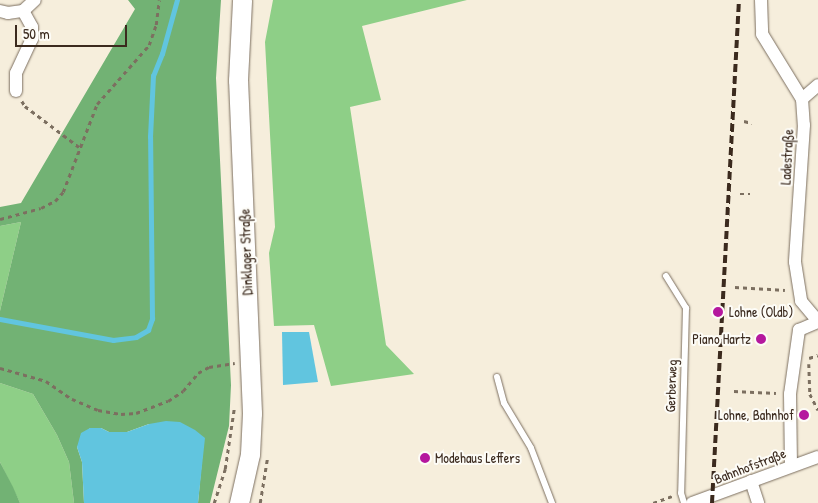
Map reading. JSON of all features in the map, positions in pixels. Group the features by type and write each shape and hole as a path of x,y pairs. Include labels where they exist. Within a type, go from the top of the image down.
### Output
{"main road":[{"name":"Dinklager Straße","path":"239,503 250,454 252,413 238,80 242,0"}],"street":[{"path":"0,11 8,13 23,10 36,0"},
{"name":"Ladestraße","path":"761,0 762,34 802,99 804,125 795,262 801,301 818,321"},
{"path":"16,91 16,73 32,39 32,27 23,10"},
{"path":"802,99 818,85"},
{"path":"791,466 790,394 799,330 818,321"},
{"name":"Bahnhofstraße","path":"692,503 818,457"},
{"path":"751,481 758,503"}],"lane":[{"name":"Gerberweg","path":"666,276 686,308 680,493 684,503"},
{"path":"497,377 504,403 532,448 552,503"}],"path":[{"path":"0,219 41,208 55,201 63,192 97,104 149,44 156,25 158,0"},
{"path":"16,91 25,106 79,147"},
{"path":"744,121 752,123"},
{"path":"740,194 750,194"},
{"path":"735,287 799,291"},
{"path":"795,356 809,358 818,354"},
{"path":"809,358 810,394 818,410"},
{"path":"0,368 46,381 72,399 98,410 121,414 136,413 168,401 183,391 198,373 209,367 235,363 235,370"},
{"path":"734,391 790,394"},
{"path":"214,503 225,469 234,405"},
{"path":"653,503 680,493"}],"green space":[{"path":"128,0 221,0 216,78 231,385 229,426 210,503 198,503 204,438 149,424 127,432 109,432 101,428 90,428 77,447 82,462 84,503 74,503 69,462 57,435 33,394 0,383 0,311 21,222 0,226 0,207 21,203 135,9"},
{"path":"273,0 467,0 362,26 381,100 350,107 386,345 414,374 331,386 314,325 274,326 269,253 275,227 265,42"},
{"path":"21,222 0,311 0,226"},
{"path":"0,383 33,394 57,435 69,462 74,503 20,503 0,462"},
{"path":"0,462 13,487 20,503 0,503"}],"water":[{"path":"282,332 309,332 318,382 283,385"},
{"path":"166,421 180,422 205,438 198,503 84,503 82,462 77,447 81,433 90,428 101,428 109,432 127,432 149,424"}],"waterway":[{"path":"0,319 113,340 136,337 148,330 152,319 150,137 153,76 162,54 177,0"}],"railway":[{"path":"712,503 739,0"}],"place":[{"name":"Lohne (Oldb)","path":"718,312"},
{"name":"Piano Hartz","path":"761,339"},
{"name":"Lohne, Bahnhof","path":"804,415"},
{"name":"Modehaus Leffers","path":"425,458"}]}
